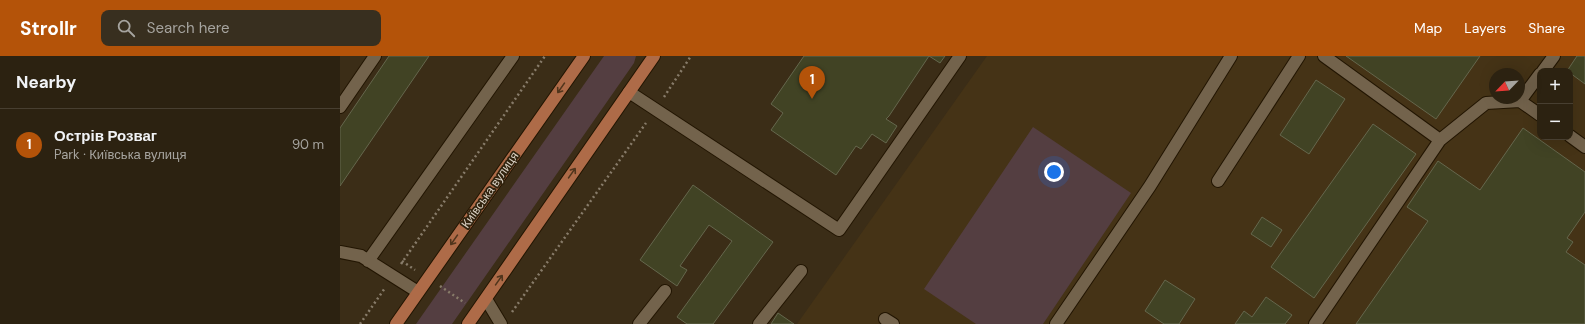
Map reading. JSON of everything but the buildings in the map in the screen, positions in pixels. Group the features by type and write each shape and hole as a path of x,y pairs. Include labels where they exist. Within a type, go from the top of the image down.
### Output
{"main road":[{"name":"Київська вулиця","path":"396,324 584,56"},
{"path":"468,324 654,56"}],"lane":[{"path":"340,107 375,56"},
{"path":"368,261 513,56"},
{"path":"629,92 839,230 960,56"},
{"path":"1056,324 1150,186 1231,56"},
{"path":"1218,180 1299,56"},
{"path":"1324,56 1440,140"},
{"path":"1544,68 1554,56"},
{"path":"1525,94 1537,78"},
{"path":"1315,324 1440,140 1486,103 1489,103"},
{"path":"1524,104 1537,114"},
{"path":"1573,138 1585,147"},
{"path":"340,252 361,256 418,292"},
{"path":"760,324 801,271"},
{"path":"639,324 665,291"},
{"path":"486,299 505,321"}],"path":[{"path":"360,324 545,56"},
{"path":"661,101 691,56"},
{"path":"505,321 646,123"},
{"path":"440,286 466,304"}],"shaded area":[{"path":"604,56 636,56 634,63 452,324 416,324"},
{"path":"987,56 1585,56 1585,324 797,324"},
{"path":"1033,127 1131,193 1043,324 976,324 924,289"}],"place":[{"name":"Острів Розваг","path":"812,99"}]}
